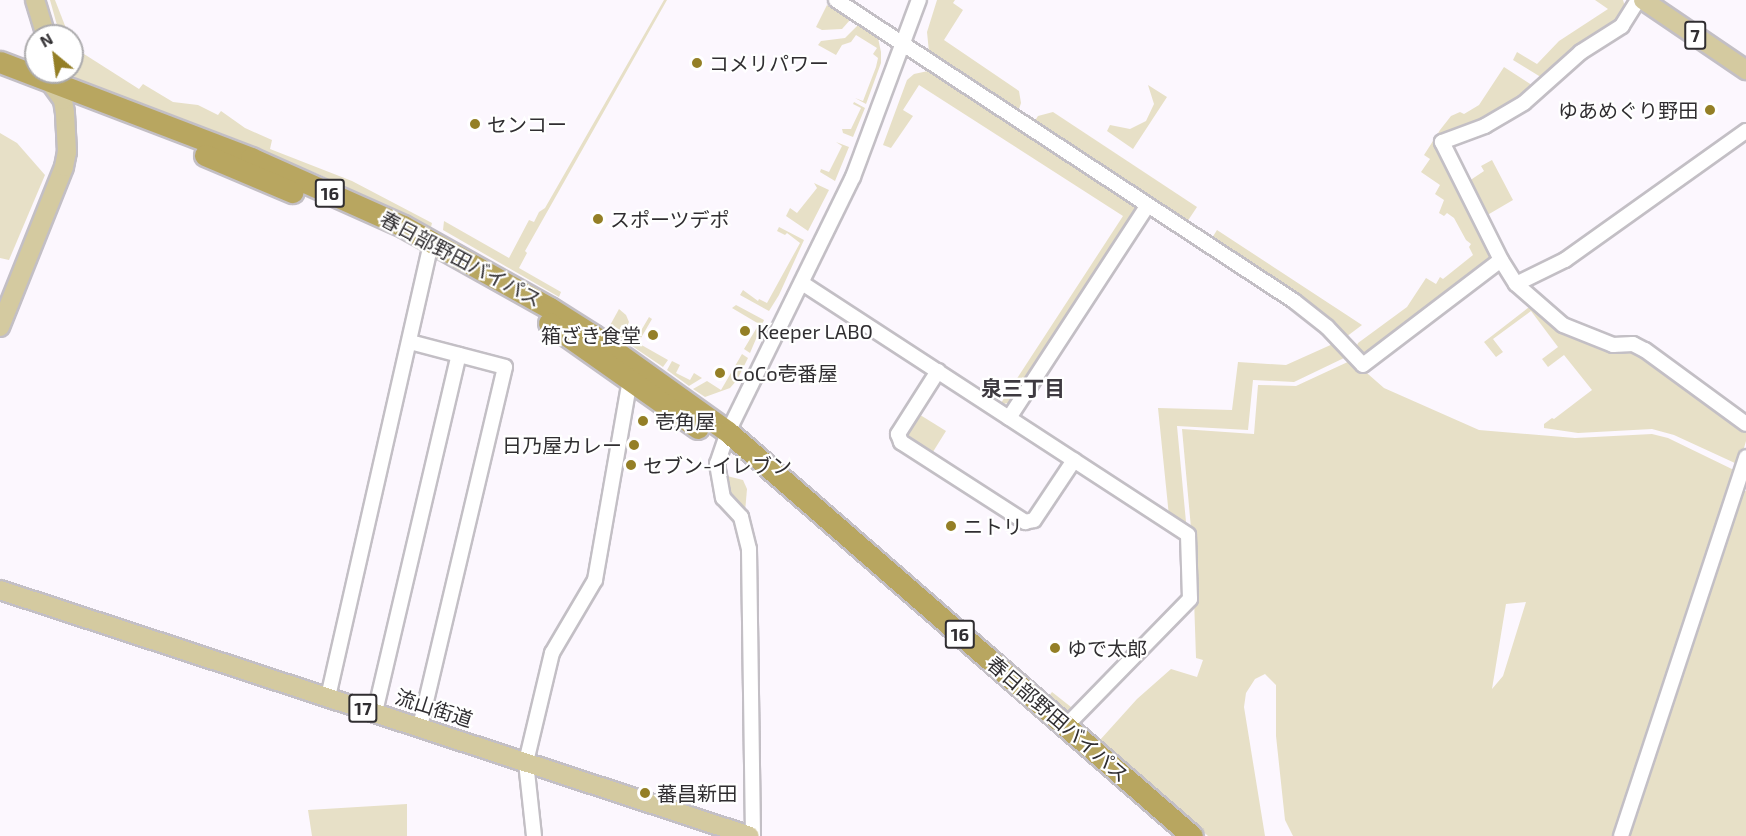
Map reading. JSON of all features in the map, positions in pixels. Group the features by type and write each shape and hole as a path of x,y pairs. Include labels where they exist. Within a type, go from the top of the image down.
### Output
{"highway":[{"name":"春日部野田バイパス","path":"0,62 24,69"},
{"name":"春日部野田バイパス","path":"0,76 352,216 429,254 545,321 725,439 764,478 1171,836"},
{"name":"春日部野田バイパス","path":"67,84 251,158 403,226 550,308 620,353 1066,726 1192,836"}],"main road":[{"path":"35,0 42,24"},
{"name":"7","path":"1643,0 1746,70"},
{"path":"0,327 64,167 67,130 63,100 54,84"},
{"name":"流山街道","path":"0,590 526,762 709,829 751,836"}],"street":[{"path":"836,0 1302,306 1334,333 1363,365 1501,260"},
{"path":"751,836 748,549 741,517 728,506 719,486 717,464 725,439 866,149 920,0"},
{"path":"1638,0 1622,26 1581,52 1524,104 1485,126 1442,141 1501,260 1516,284 1563,325 1613,345 1633,344 1645,350 1746,424"},
{"path":"1516,284 1565,260 1746,131"},
{"path":"1009,418 1148,205"},
{"path":"328,697 429,254"},
{"path":"802,283 1188,535 1191,599 1066,726"},
{"path":"410,342 506,367 420,727"},
{"path":"375,712 459,355"},
{"path":"938,371 898,434 901,442 919,454 1024,522 1034,520 1074,460"},
{"path":"534,836 526,762 552,653 595,580 630,378"},
{"path":"1621,836 1746,457"}],"shaded area":[{"path":"50,0 55,0 64,24 57,24"},
{"path":"664,0 667,0 525,251 527,253 519,268 561,292 559,297 443,230 444,221 509,258 529,220 534,222 539,212 545,208"},
{"path":"937,0 955,0 953,3 963,10 944,40 1019,91 1021,103 1018,112 929,52 927,32"},
{"path":"1595,0 1623,0 1626,10 1618,22 1544,79 1513,60 1517,52 1537,64 1559,41 1608,9"},
{"path":"827,5 850,20 842,29 822,30 816,27"},
{"path":"858,25 878,38 881,52 881,63 866,104 855,98 863,101 876,67 878,58 873,54 877,48 856,35 851,42 842,45 836,55 818,45 821,41 845,38"},
{"path":"84,54 139,89 143,84 173,102 198,105 218,115 221,111 245,128 272,140 270,149 352,181 432,223 431,227 318,174 84,82"},
{"path":"1504,67 1535,87 1521,100 1480,123 1435,139 1492,255 1490,262 1367,356 1363,356 1356,348 1358,343 1407,307 1426,278 1436,284 1440,277 1443,279 1473,255 1469,247 1471,244 1466,240 1454,218 1447,213 1444,216 1439,213 1444,200 1435,194 1440,185 1421,172 1430,159 1424,155 1440,130 1451,116 1460,112 1464,114 1479,105"},
{"path":"928,71 1133,201 1136,213 1014,401 1004,404 1001,403 1123,216 919,85 903,110 913,116 891,148 883,145 907,80 914,74"},
{"path":"1148,85 1167,97 1133,149 1107,131 1110,125 1130,129 1146,121 1154,104"},
{"path":"854,102 865,108 853,137 843,133 842,129 851,129 861,108 853,104"},
{"path":"1053,112 1197,207 1187,222 1034,122 1038,116"},
{"path":"0,133 17,143 45,175 9,260 0,258"},
{"path":"836,142 849,147 835,181 820,172 821,169 829,172 842,146"},
{"path":"1492,160 1513,200 1484,217 1469,181 1484,171 1481,166"},
{"path":"814,183 829,190 808,231 786,216 790,208 797,213 817,188"},
{"path":"779,227 804,240 779,295 769,311 740,295 743,290 758,301 759,299 767,303 800,243 787,233 785,235 777,231"},
{"path":"1217,230 1362,325 1346,337 1307,302 1212,238"},
{"path":"1533,304 1562,327 1630,348 1746,427 1746,441 1740,462 1737,464 1674,435 1652,429 1578,433 1544,428 1544,424 1592,390 1564,355 1548,367 1542,359 1558,347 1531,311 1493,339 1503,352 1496,357 1484,342"},
{"path":"736,305 764,320 750,353 744,349 759,324 732,308"},
{"path":"619,309 626,315 629,322 622,338 608,329"},
{"path":"649,317 652,319 638,343 668,360 663,367 632,346"},
{"path":"1335,343 1344,352 1344,358 1294,382 1253,380 1248,430 1177,426 1186,522 1181,523 1169,516 1158,408 1232,410 1238,362 1286,365"},
{"path":"742,354 748,358 737,380 730,388 705,397 693,389 707,381 721,390"},
{"path":"1352,360 1384,388 1479,430 1575,438 1652,434 1668,438 1736,471 1740,491 1746,491 1746,836 1293,836 1285,820 1276,736 1276,685 1265,674 1255,679 1246,693 1244,707 1265,836 1208,836 1100,740 1137,699 1171,669 1197,677 1203,660 1196,658 1192,539 1182,429 1254,434 1258,385 1296,386","holes":["1526,602 1503,676 1492,689 1506,604"]},
{"path":"672,361 680,365 676,373 690,380 694,373 702,378 689,386 667,370"},
{"path":"917,413 946,431 931,455 905,439 904,433"},
{"path":"727,476 743,480 747,489 745,512 730,495"},
{"path":"1052,692 1071,707 1077,708 1074,711 1065,711 1049,696"},
{"path":"407,804 407,836 312,836 308,810"}],"place":[{"name":"コメリパワー","path":"697,63"},
{"name":"ゆあめぐり野田","path":"1710,110"},
{"name":"センコー","path":"475,124"},
{"name":"スポーツデポ","path":"598,219"},
{"name":"Keeper LABO","path":"745,331"},
{"name":"箱ざき食堂","path":"653,335"},
{"name":"CoCo壱番屋","path":"720,373"},
{"name":"壱角屋","path":"643,421"},
{"name":"日乃屋カレー","path":"634,445"},
{"name":"セブン-イレブン","path":"631,465"},
{"name":"ニトリ","path":"951,526"},
{"name":"ゆで太郎","path":"1055,648"},
{"name":"蕃昌新田","path":"645,793"}],"district":[{"name":"泉三丁目","path":"1023,388"}]}
